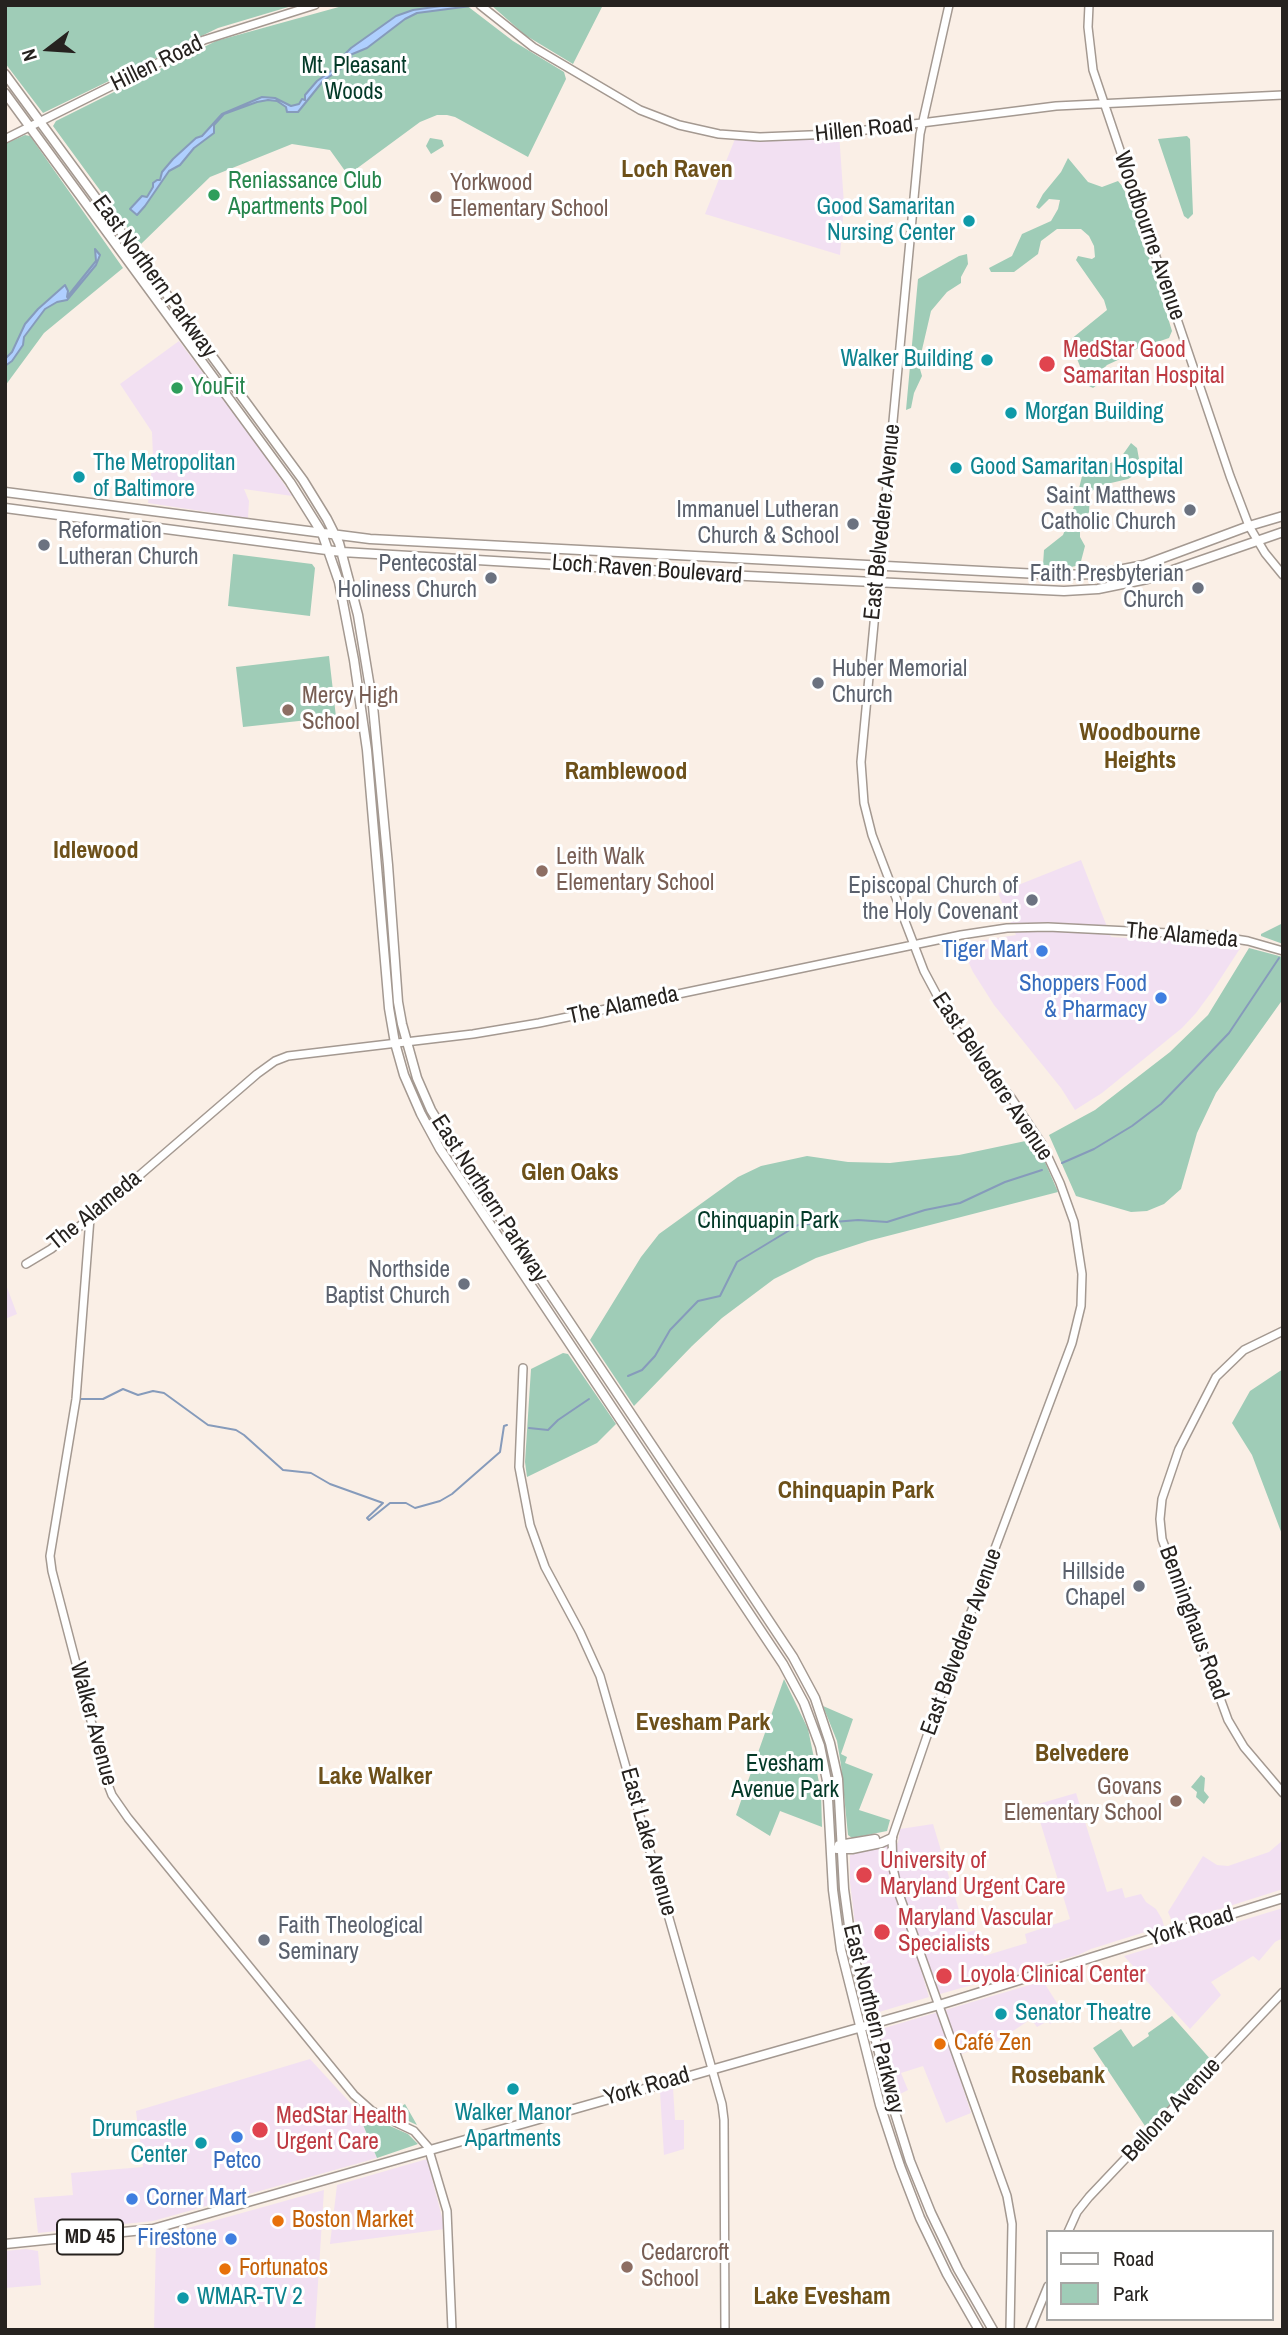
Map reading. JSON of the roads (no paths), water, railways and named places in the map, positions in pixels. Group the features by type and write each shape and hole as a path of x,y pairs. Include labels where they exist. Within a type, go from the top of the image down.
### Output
{"main road":[{"name":"East Northern Parkway","path":"5,74 303,480 335,535 358,615 374,717 398,1002 417,1079 444,1133 729,1559 806,1679 821,1714 832,1752 839,1791 852,1948 901,2133 920,2188 958,2269 993,2330"},
{"name":"East Northern Parkway","path":"5,93 285,476 322,533 344,602 367,750 387,990 395,1043 415,1101 440,1149 796,1685 811,1718 824,1763 841,1950 890,2137 909,2192 932,2243 979,2330"},
{"name":"Loch Raven Boulevard","path":"5,492 370,539 1058,575 1098,574 1144,565 1283,516"},
{"name":"Loch Raven Boulevard","path":"5,508 342,552 708,574 1063,591 1098,589 1168,573 1283,532"},
{"path":"830,1848 892,1838"},
{"name":"York Road","path":"5,2245 149,2230 939,2005 1283,1898"}],"street":[{"name":"Hillen Road","path":"5,139 204,40 315,5"},
{"name":"Hillen Road","path":"480,5 544,54 640,110 679,125 719,134 760,137 834,134 1023,110 1104,103 1283,95"},
{"name":"East Belvedere Avenue","path":"949,5 922,124 861,745 862,792 872,835 924,971 949,1019 1012,1099 1050,1160 1074,1222 1080,1257 1081,1306 1069,1351 952,1663 892,1838 897,1885 1009,2205 1012,2235 1010,2330"},
{"name":"Woodbourne Avenue","path":"1089,5 1091,59 1104,103 1234,489 1249,526 1283,575"},
{"name":"The Alameda","path":"28,1262 90,1218 275,1061 294,1054 406,1042 539,1023 1007,928 1048,927 1223,936 1283,951"},
{"name":"Walker Avenue","path":"90,1218 76,1399 50,1556 107,1782 124,1812 354,2095 372,2111 414,2131 430,2150"},
{"name":"Benninghaus Road","path":"1283,1331 1251,1346 1225,1366 1216,1377 1184,1437 1162,1499 1160,1528 1228,1720 1239,1741 1283,1793"},
{"name":"East Lake Avenue","path":"523,1368 519,1458 528,1518 545,1567 600,1676 713,2069 724,2120 725,2330"},
{"name":"Bellona Avenue","path":"1070,2230 1077,2212 1089,2197 1283,1992"},
{"path":"430,2150 447,2211 452,2330"},
{"path":"1030,2330 1046,2291"},
{"path":"1000,2330 1009,2320"}],"water":[{"path":"448,5 471,6 417,13 405,19 367,48 350,55 352,58 348,64 323,81 298,112 287,112 286,107 277,101 268,100 224,114 214,125 214,133 194,148 180,165 169,171 137,215 130,209 142,196 147,197 153,183 160,180 162,172 173,159 196,138 202,136 222,114 262,97 275,98 291,106 299,104 302,99 305,100 305,95 317,81 338,66 351,48 396,16 413,10"},
{"path":"95,249 100,255 96,265 67,300 45,309 24,337 23,345 12,361 5,366 5,359 12,352 25,324 65,285 67,297 96,261"}],"waterway":[{"path":"1062,1163 1094,1149 1161,1104 1229,1033 1279,958"},
{"path":"628,1376 642,1370 655,1356 670,1330 698,1301 720,1296 737,1262 798,1225 858,1220 887,1222 960,1203 1005,1182 1042,1170"},
{"path":"81,1399 103,1399 123,1389 138,1395 153,1391 164,1393 208,1425 236,1430 244,1435 283,1470 311,1473 330,1484 383,1503 367,1518 369,1520 390,1503 406,1503 415,1508 440,1501 452,1494 500,1452 504,1426 507,1425"},
{"path":"529,1428 548,1430 589,1399"}],"place":[{"name":"Reniassance Club Apartments Pool","path":"214,195"},
{"name":"Yorkwood Elementary School","path":"436,197"},
{"name":"Good Samaritan Nursing Center","path":"969,221"},
{"name":"Walker Building","path":"987,360"},
{"name":"MedStar Good Samaritan Hospital","path":"1047,364"},
{"name":"YouFit","path":"177,388"},
{"name":"Morgan Building","path":"1011,413"},
{"name":"Good Samaritan Hospital","path":"956,468"},
{"name":"The Metropolitan of Baltimore","path":"79,477"},
{"name":"Saint Matthews Catholic Church","path":"1190,510"},
{"name":"Immanuel Lutheran Church & School","path":"853,524"},
{"name":"Reformation Lutheran Church","path":"44,545"},
{"name":"Pentecostal Holiness Church","path":"491,578"},
{"name":"Faith Presbyterian Church","path":"1198,588"},
{"name":"Huber Memorial Church","path":"818,683"},
{"name":"Mercy High School","path":"288,710"},
{"name":"Leith Walk Elementary School","path":"542,871"},
{"name":"Episcopal Church of the Holy Covenant","path":"1032,900"},
{"name":"Tiger Mart","path":"1042,951"},
{"name":"Shoppers Food & Pharmacy","path":"1161,998"},
{"name":"Northside Baptist Church","path":"464,1284"},
{"name":"Hillside Chapel","path":"1139,1586"},
{"name":"Govans Elementary School","path":"1176,1801"},
{"name":"University of Maryland Urgent Care","path":"864,1875"},
{"name":"Maryland Vascular Specialists","path":"882,1932"},
{"name":"Faith Theological Seminary","path":"264,1940"},
{"name":"Loyola Clinical Center","path":"944,1976"},
{"name":"Senator Theatre","path":"1001,2014"},
{"name":"Café Zen","path":"940,2044"},
{"name":"Walker Manor Apartments","path":"513,2089"},
{"name":"MedStar Health Urgent Care","path":"260,2130"},
{"name":"Petco","path":"237,2137"},
{"name":"Drumcastle Center","path":"201,2143"},
{"name":"Corner Mart","path":"132,2199"},
{"name":"Boston Market","path":"278,2221"},
{"name":"Firestone","path":"231,2239"},
{"name":"Cedarcroft School","path":"627,2267"},
{"name":"Fortunatos","path":"225,2269"},
{"name":"WMAR-TV 2","path":"183,2298"}],"district":[{"name":"Loch Raven","path":"677,171"},
{"name":"Woodbourne Heights","path":"1140,748"},
{"name":"Ramblewood","path":"626,773"},
{"name":"Idlewood","path":"96,852"},
{"name":"Glen Oaks","path":"570,1174"},
{"name":"Chinquapin Park","path":"856,1492"},
{"name":"Evesham Park","path":"703,1724"},
{"name":"Belvedere","path":"1082,1755"},
{"name":"Lake Walker","path":"375,1778"},
{"name":"Rosebank","path":"1058,2077"},
{"name":"Lake Evesham","path":"822,2298"}],"park label":[{"name":"Mt. Pleasant Woods","path":"354,80"},
{"name":"Evesham Avenue Park","path":"785,1778"}]}
